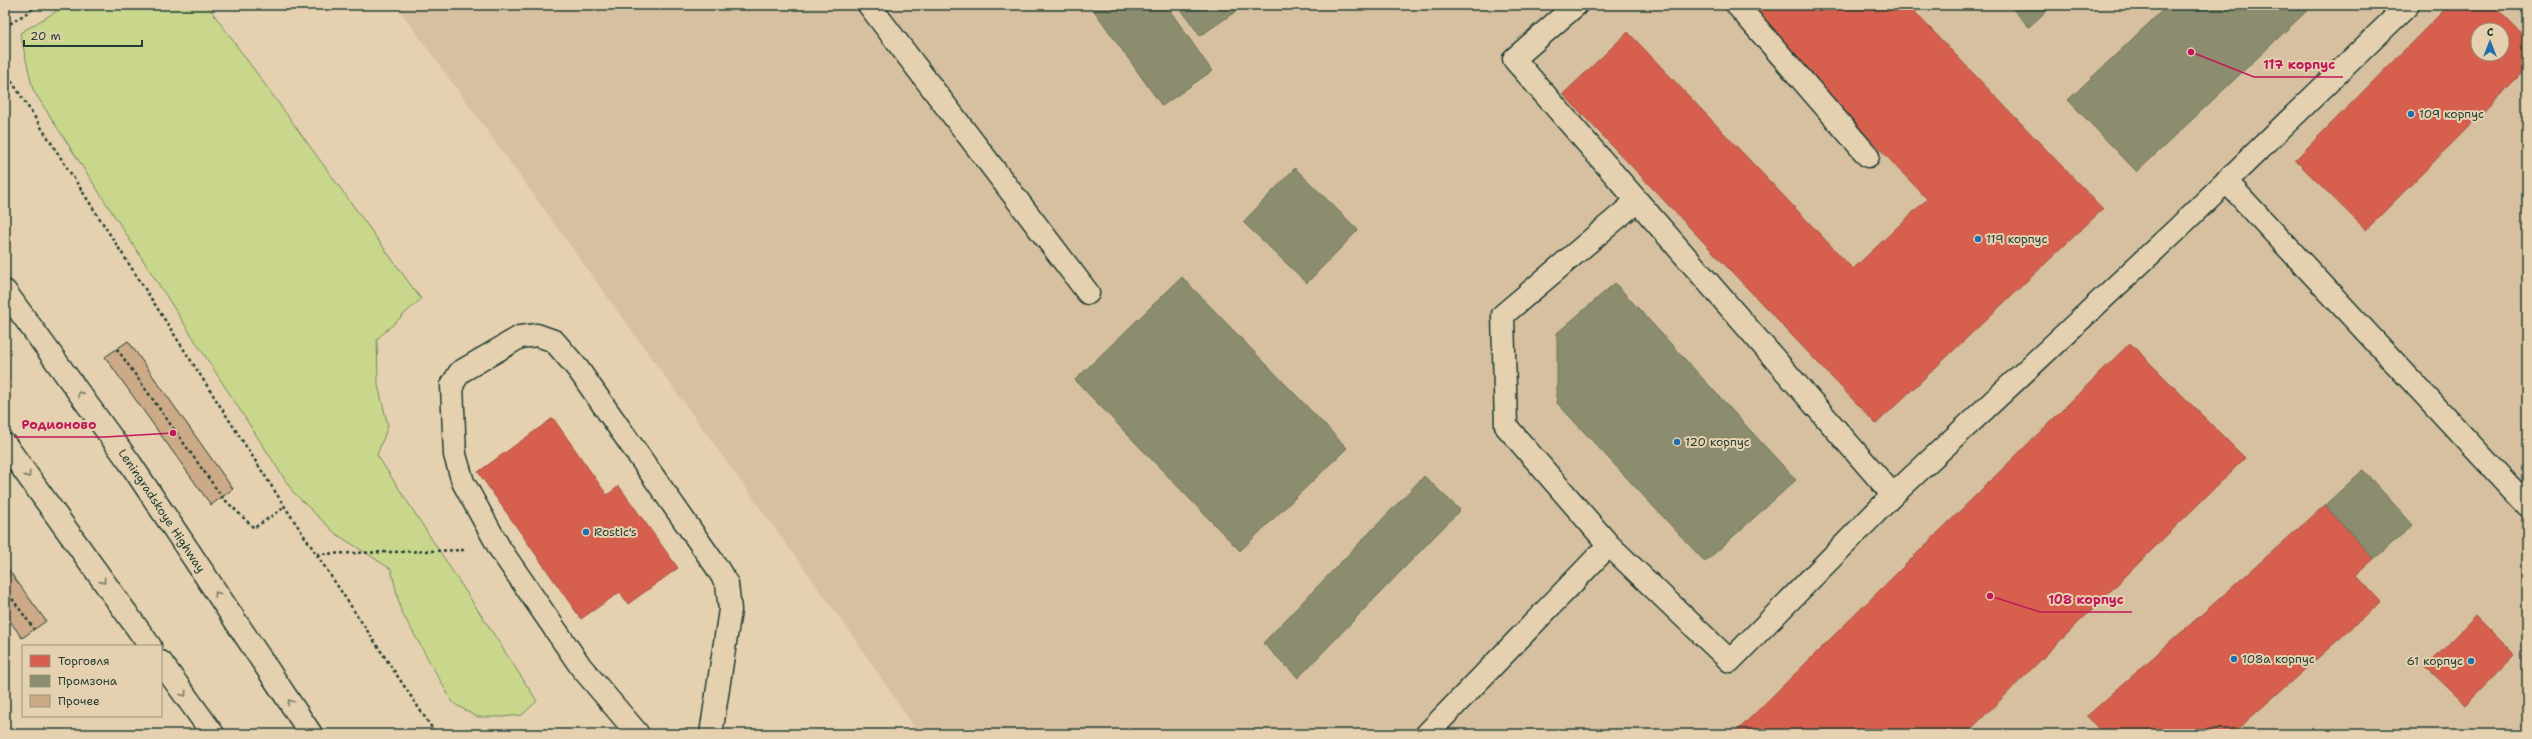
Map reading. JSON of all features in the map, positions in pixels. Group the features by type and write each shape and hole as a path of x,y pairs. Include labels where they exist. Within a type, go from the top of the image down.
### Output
{"main road":[{"path":"869,5 1088,293"},
{"path":"1576,5 1514,59 1893,495"},
{"path":"1737,5 1868,156"},
{"path":"1637,201 1503,315 1506,426 1609,545 1730,661 1893,495 2226,181 2408,5"},
{"path":"2226,181 2527,505"},
{"name":"Leningradskoye Highway","path":"5,291 130,463 312,734"},
{"path":"638,734 581,667 500,549 463,482 455,455 452,385 460,372 520,337 537,336 554,341 578,369 716,566 727,584 730,610 711,734"},
{"path":"5,444 149,645"},
{"path":"1428,734 1609,545"},
{"path":"162,663 213,734"}],"path":[{"path":"5,27 39,5"},
{"path":"5,71 285,507 436,734"},
{"path":"117,349 222,497 254,528 285,507"},
{"path":"316,554 500,549"},
{"path":"5,589 34,629"}],"shaded area":[{"path":"396,5 2527,5 2527,734 919,734 850,632"}],"green space":[{"path":"67,5 207,5 421,299 377,339 378,385 388,426 377,455 537,701 522,715 477,717 453,703 401,611 391,569 336,534 293,492 33,90 20,33"}],"building: Торговля":[{"name":"119 корпус","path":"1744,5 1908,5 2103,209 1876,424 1563,94 1628,32 1853,269 1927,199"},
{"name":"109 корпус","path":"2449,5 2493,5 2510,22 2527,39 2527,68 2366,230 2295,160"},
{"path":"2130,343 2245,458 1966,734 1734,734"},
{"name":"Rostic's","path":"553,418 607,495 619,486 678,568 628,604 620,592 581,619 478,472"},
{"name":"108а корпус","path":"2325,505 2374,559 2356,575 2381,602 2232,734 2103,734 2087,716"},
{"name":"61 корпус","path":"2476,616 2515,655 2466,705 2426,667"}],"building: Промзона":[{"path":"1090,5 1166,5 1212,71 1162,106"},
{"path":"1178,5 1245,5 1200,36"},
{"path":"2009,5 2053,5 2029,27"},
{"path":"2168,5 2313,5 2137,172 2068,100"},
{"path":"1295,168 1358,230 1307,283 1243,222"},
{"path":"1182,277 1347,448 1240,551 1075,380"},
{"name":"120 корпус","path":"1615,283 1796,480 1705,562 1557,403 1557,333"},
{"path":"2363,470 2413,525 2374,559 2325,505"},
{"path":"1424,476 1460,510 1298,678 1263,643"}],"building: Прочее":[{"path":"128,341 233,489 211,505 105,357"},
{"path":"5,565 46,621 22,638 5,614"}],"place":[{"name":"117 корпус","path":"2191,52"},
{"name":"109 корпус","path":"2411,114"},
{"name":"119 корпус","path":"1978,239"},
{"name":"Родионово","path":"173,433"},
{"name":"120 корпус","path":"1677,442"},
{"name":"Rostic's","path":"586,532"},
{"name":"108 корпус","path":"1990,596"},
{"name":"108а корпус","path":"2234,659"},
{"name":"61 корпус","path":"2471,661"}]}
